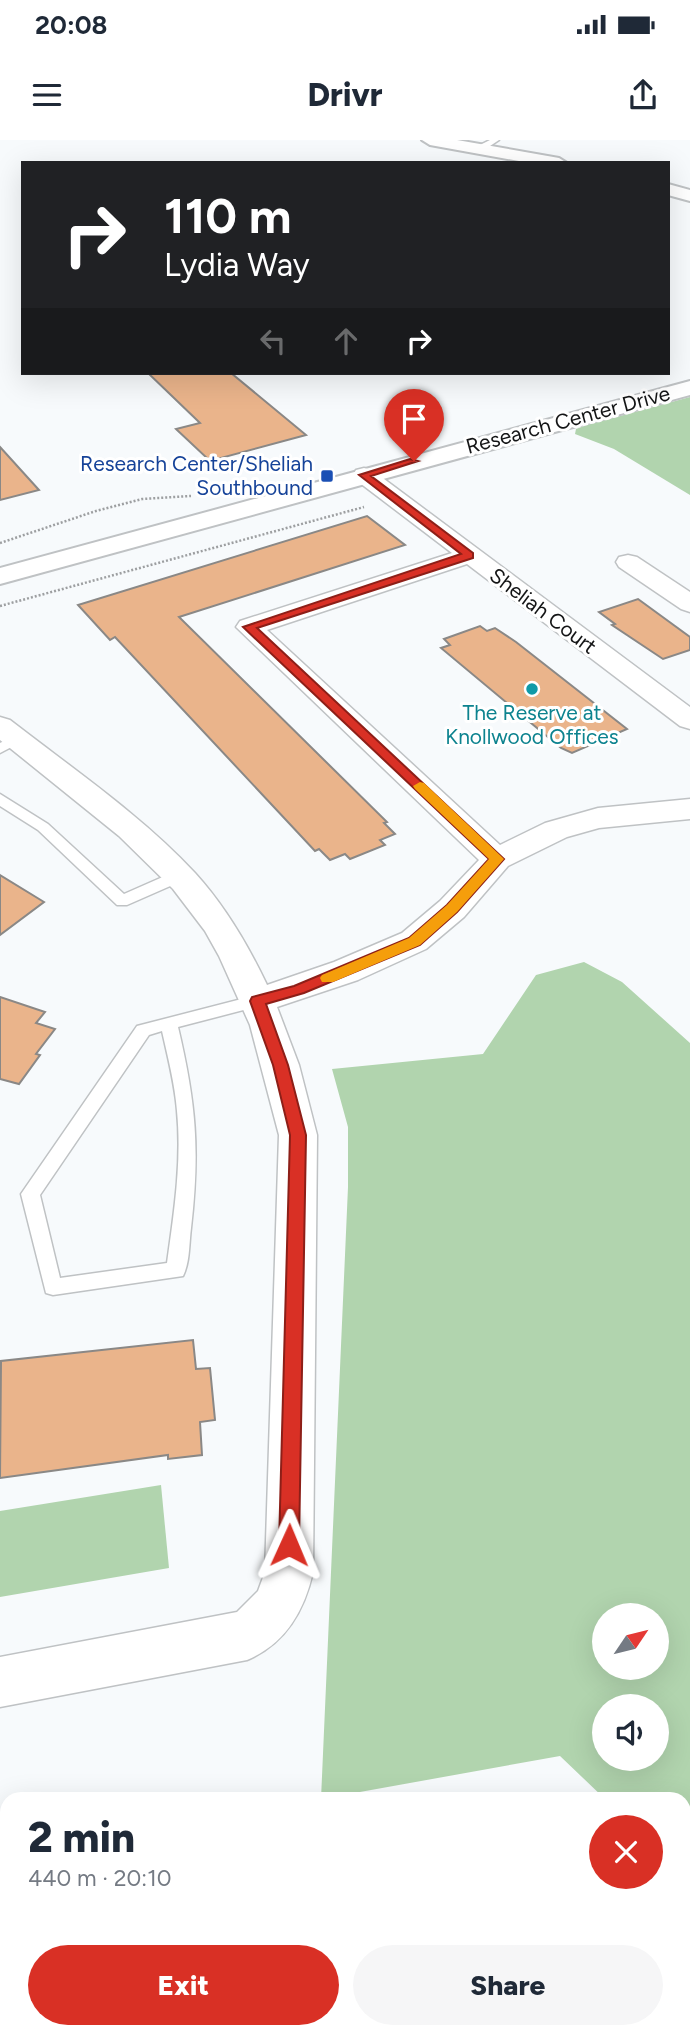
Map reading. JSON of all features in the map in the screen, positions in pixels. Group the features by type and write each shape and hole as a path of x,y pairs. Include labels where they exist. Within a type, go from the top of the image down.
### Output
{"main road":[{"path":"430,140 488,144 552,161"},
{"path":"670,190 690,196"},
{"name":"Research Center Drive","path":"0,576 690,388"}],"street":[{"name":"Sheliah Court","path":"364,475 690,720"},
{"path":"469,555 249,627 497,859"},
{"path":"628,562 690,604"},
{"path":"0,1682 247,1635 263,1624 284,1594 289,1572 298,1135 281,1065 257,1001 217,924 179,876 130,829 5,738"},
{"path":"257,1001 298,990 415,941 452,909 497,859 556,830 598,818 690,809"}],"lane":[{"path":"0,799 37,822 122,901 179,876"},
{"path":"169,1023 184,1094 186,1147 184,1206 176,1270 53,1287 30,1194 143,1030 169,1023 257,1001"}],"path":[{"path":"0,543 142,499 202,495"},
{"path":"0,606 370,506"}],"green space":[{"path":"690,397 690,495 614,449 575,434 576,429 587,425"},
{"path":"584,962 622,982 690,1043 690,1792 598,1792 560,1756 360,1792 321,1792 348,1187 348,1127 332,1069 483,1054 536,975"},
{"path":"161,1485 169,1568 0,1597 0,1511"}],"building":[{"path":"150,375 233,375 306,435 210,461 176,429 200,423"},
{"path":"0,447 39,490 0,500"},
{"path":"367,516 405,545 179,617 387,822 384,823 395,834 380,840 385,845 350,859 345,854 330,860 319,849 315,851 115,637 110,640 78,605"},
{"path":"638,599 690,637 690,650 663,659 612,625 615,624 599,612"},
{"name":"The Reserve at Knollwood Offices","path":"480,626 487,631 495,628 516,642 627,729 572,753 561,748 441,648 450,645 444,639"},
{"path":"0,875 44,902 0,935"},
{"path":"0,997 45,1012 36,1023 55,1029 36,1054 40,1055 19,1084 0,1079"},
{"path":"193,1340 196,1369 210,1368 215,1420 200,1422 202,1455 168,1459 168,1455 0,1478 1,1361"}],"slow traffic":[{"path":"328,978 415,941 452,909 497,859 420,786"}],"place":[{"name":"Research Center/Sheliah Southbound","path":"327,476"},
{"name":"The Reserve at Knollwood Offices","path":"532,689"}],"route":[{"path":"289,1545 298,1135 281,1065 257,1001 298,990 415,941 452,909 497,859 249,627 469,555 364,475 414,461"}]}
